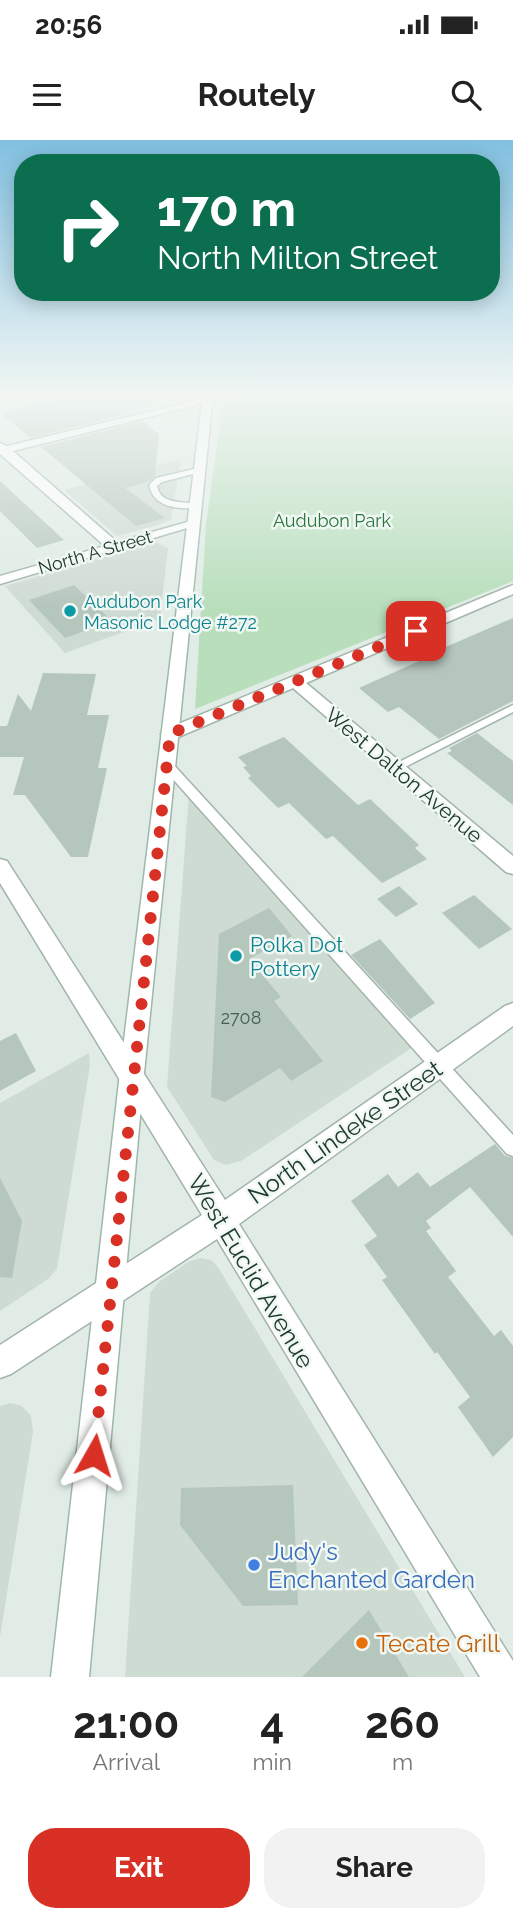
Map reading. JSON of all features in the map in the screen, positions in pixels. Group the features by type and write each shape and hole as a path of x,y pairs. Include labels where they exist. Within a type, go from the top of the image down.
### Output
{"street":[{"path":"21,467 113,546"},
{"path":"70,1677 198,467"},
{"name":"North A Street","path":"0,580 191,525"},
{"path":"170,734 513,589"},
{"name":"West Dalton Avenue","path":"295,682 513,867"},
{"name":"West Euclid Avenue","path":"0,866 132,1073 219,1220 501,1677"},
{"name":"North Lindeke Street","path":"0,1363 219,1220 513,1013"}],"lane":[{"path":"194,506 163,502 155,495 153,485 159,480 198,470"},
{"path":"395,767 513,708"},
{"path":"167,765 513,1148"}],"shaded area":[{"path":"152,467 180,467 171,520 117,536 64,490"},
{"path":"156,542 168,548 160,619 65,653 5,586"},
{"path":"189,793 416,1045 241,1161 226,1165 214,1160 167,1087"},
{"path":"89,1053 90,1065 57,1269 48,1279 0,1311 0,1103"},
{"path":"201,1258 211,1260 218,1267 465,1677 125,1677 150,1293 160,1281 190,1261"},
{"path":"10,1403 22,1406 31,1416 33,1432 0,1637 0,1406"}],"green space":[{"name":"Audubon Park","path":"214,467 513,467 513,581 195,709 206,525"}],"building":[{"path":"65,467 156,467 155,476 149,481 125,488 165,518 136,526"},
{"path":"0,481 64,540 37,548 0,511"},
{"name":"Audubon Park Masonic Lodge #272","path":"74,585 112,621 65,638 29,600"},
{"path":"513,618 513,701 439,739 399,707 388,712 359,688 437,653 434,652"},
{"path":"43,673 96,674 87,715 109,715 98,768 107,768 88,857 71,857 25,795 13,795 24,757 0,757 0,726 7,726 18,694 31,711"},
{"path":"477,733 513,761 513,805 447,753 452,751 449,748"},
{"path":"284,737 358,805 370,799 419,845 415,848 427,859 382,883 333,836 326,839 289,803 278,808 248,778 251,776 243,767 247,766 238,757"},
{"path":"399,886 418,904 396,917 377,899"},
{"path":"474,895 512,929 479,949 442,913"},
{"path":"269,908 292,936 249,959 281,997 274,1001 323,1061 291,1081 280,1068 225,1102 211,1097 219,934"},
{"path":"380,939 435,1003 410,1019 351,955"},
{"path":"16,1033 36,1071 0,1091 0,1041"},
{"path":"495,1144 505,1156 513,1158 513,1237 470,1187 426,1221 431,1228 426,1231 456,1271 448,1277 494,1336 501,1330 513,1346 513,1437 493,1457 458,1407 470,1397 437,1352 435,1354 382,1280 387,1277 364,1245 377,1236 351,1201 388,1174 398,1187 418,1172 430,1187"},
{"path":"0,1178 22,1221 12,1278 0,1277"},
{"name":"Judy's Enchanted Garden","path":"293,1485 298,1605 243,1606 180,1525 181,1488"},
{"name":"Tecate Grill","path":"369,1610 409,1677 302,1677"}],"place":[{"name":"Audubon Park Masonic Lodge #272","path":"70,611"},
{"name":"Polka Dot Pottery","path":"236,956"},
{"name":"Judy's Enchanted Garden","path":"254,1565"},
{"name":"Tecate Grill","path":"362,1643"}],"route":[{"path":"94,1455 132,1073 170,734 416,631"}]}
